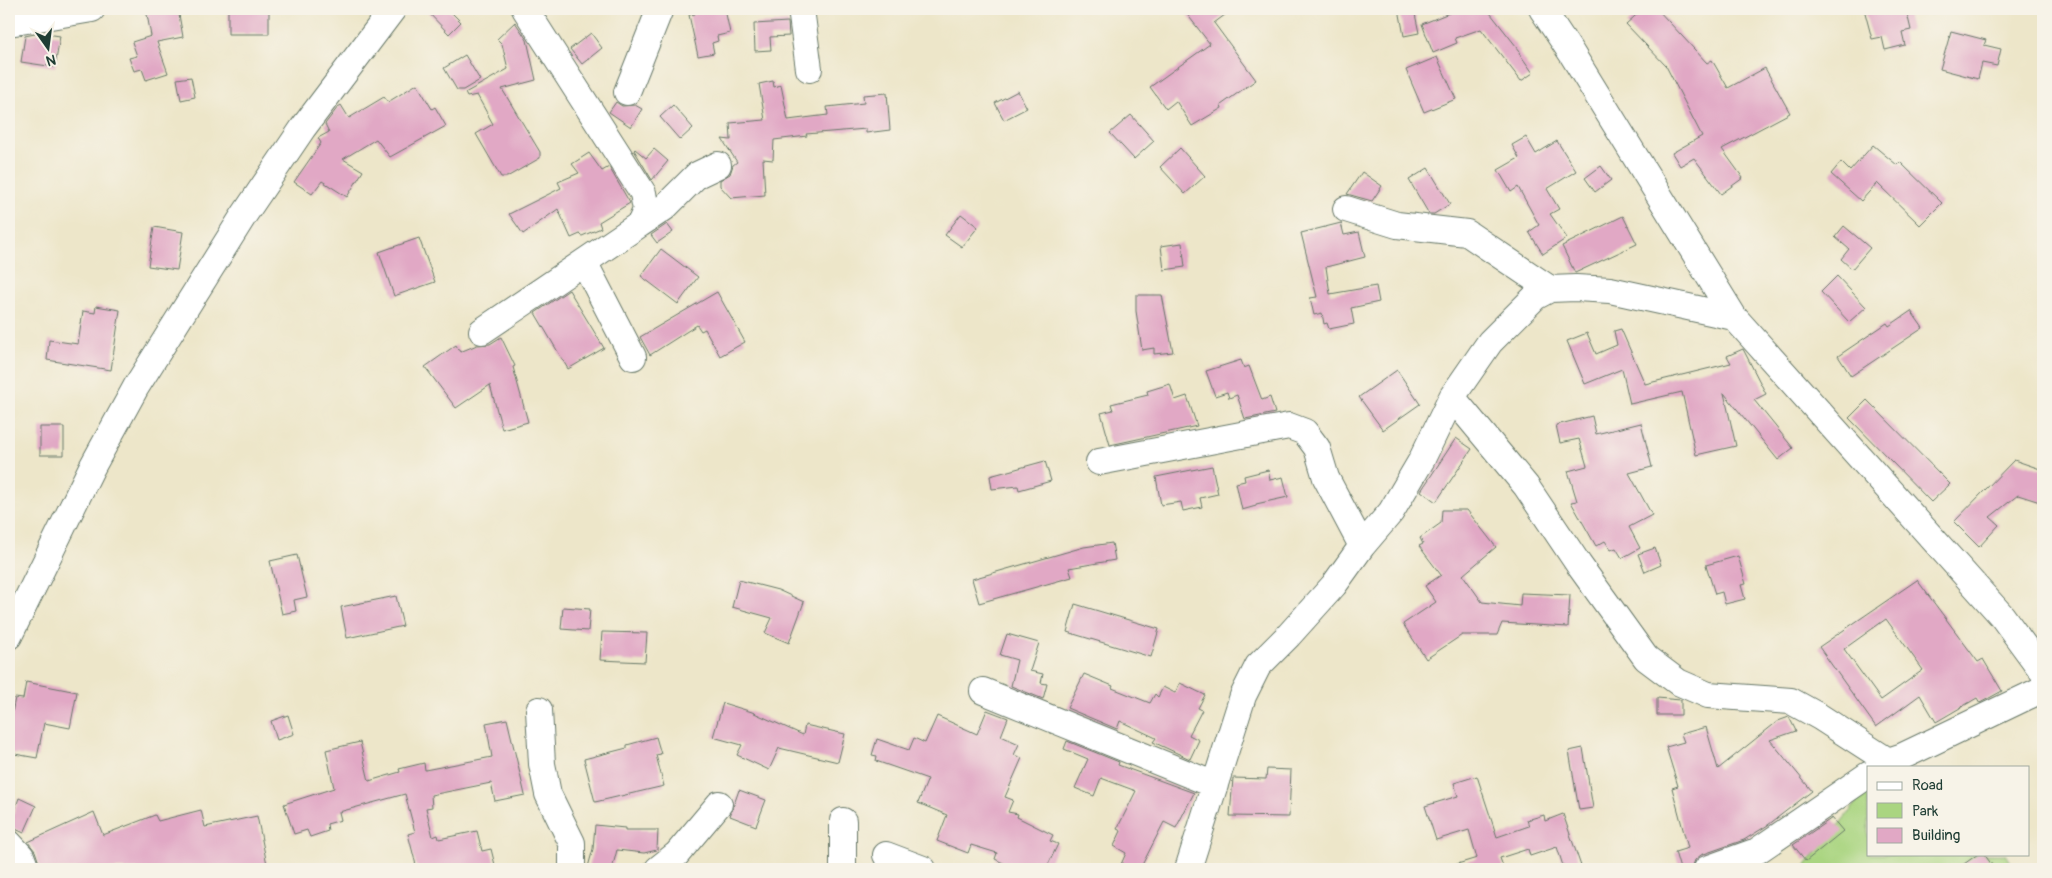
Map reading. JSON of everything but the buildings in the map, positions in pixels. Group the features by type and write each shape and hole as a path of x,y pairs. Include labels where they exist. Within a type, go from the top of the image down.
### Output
{"street":[{"path":"9,22 92,9"},
{"path":"525,9 643,193 646,210 640,224"},
{"path":"627,92 660,9"},
{"path":"800,9 809,69"},
{"path":"1542,9 1572,54 1734,317 2002,616 2043,672"},
{"path":"9,636 17,604 136,387 244,215 381,14"},
{"path":"482,330 664,208 697,175 718,165"},
{"path":"1346,209 1397,225 1467,233 1550,289"},
{"path":"584,262 633,356"},
{"path":"1188,869 1243,696 1258,666 1289,635 1334,584 1362,546 1391,512 1405,492 1452,398 1490,342 1535,297 1550,289 1610,290 1734,317"},
{"path":"1452,398 1526,486 1579,566 1646,658 1678,682 1708,695 1791,701 1820,717 1877,766"},
{"path":"1099,462 1290,426 1305,432 1317,448 1326,478 1362,546"},
{"path":"1883,766 2043,688"},
{"path":"983,691 1215,785"},
{"path":"539,710 542,764 548,794 572,844 572,869"},
{"path":"1707,869 1757,850 1867,776"},
{"path":"658,869 696,833 719,804"},
{"path":"843,821 843,869"},
{"path":"9,843 22,856 26,869"},
{"path":"886,855 923,869"}],"green space":[{"path":"1867,790 1867,856 2006,856 2014,869 1803,869"}]}
